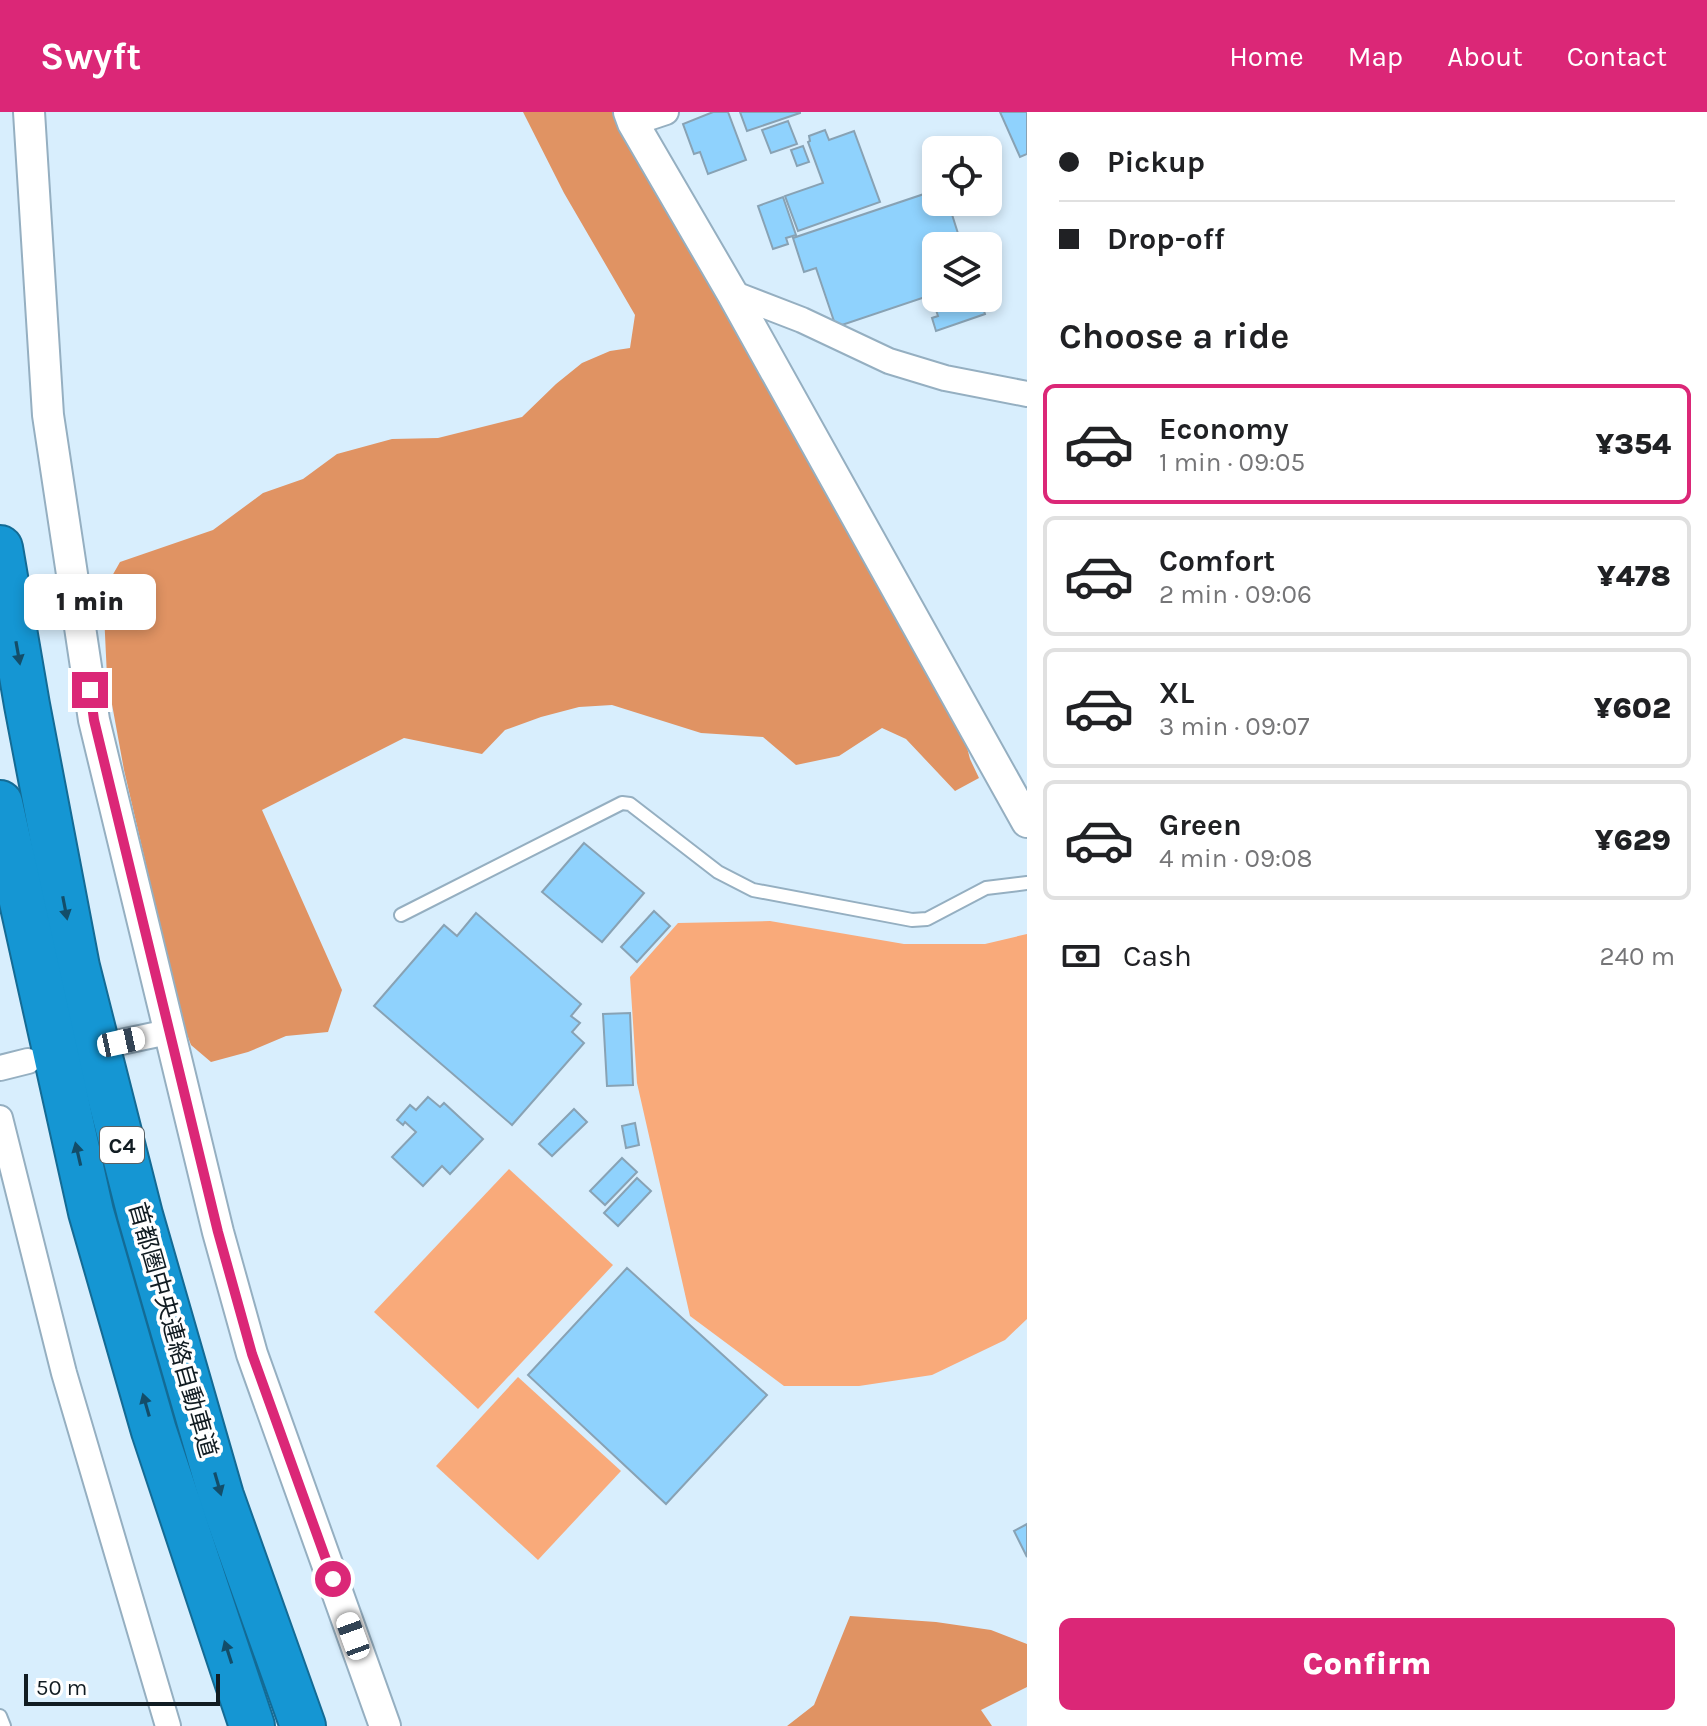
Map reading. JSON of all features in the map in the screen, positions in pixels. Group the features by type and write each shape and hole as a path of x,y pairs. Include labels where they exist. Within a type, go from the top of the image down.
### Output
{"highway":[{"name":"首都圏中央連絡自動車道","path":"0,548 77,967 136,1200 221,1496 303,1726"},
{"name":"首都圏中央連絡自動車道","path":"0,803 91,1212 154,1431 252,1726"}],"street":[{"path":"29,112 48,415 94,720 168,1032 252,1354 385,1726"},
{"path":"666,112 631,118 1027,822"},
{"path":"732,293 802,320 889,361 945,378 1027,394"},
{"path":"121,1042 168,1032"},
{"path":"0,1068 28,1061"},
{"path":"0,1118 64,1373 168,1726"}],"lane":[{"path":"401,915 622,803 630,804 718,872 753,890 912,920 927,919 986,888 1027,883"},
{"path":"0,1716 4,1726"}],"shaded area":[{"path":"523,112 617,112 624,135 640,167 668,197 963,732 979,778 955,791 906,739 882,728 839,756 796,765 763,737 701,733 612,705 579,707 505,730 482,754 404,738 262,810 342,990 328,1032 286,1036 248,1052 211,1062 191,1045 183,1024 124,770 107,677 103,592 120,562 213,530 263,493 303,479 337,454 392,439 438,438 522,417 582,363 610,351 630,348 635,315 564,193"},
{"path":"770,921 904,944 985,944 1027,934 1027,1319 1005,1340 932,1375 859,1386 784,1386 690,1316 637,1083 630,977 678,923"},
{"path":"509,1169 613,1265 478,1409 374,1312"},
{"path":"518,1377 621,1471 538,1560 436,1466"},
{"path":"850,1616 936,1622 991,1630 1027,1644 1027,1687 981,1710 992,1726 787,1726 814,1705"}],"building":[{"path":"713,112 728,112 746,160 708,174 700,152 694,154 683,124"},
{"path":"740,112 800,112 800,113 747,131"},
{"path":"1000,112 1027,112 1027,154 1020,157"},
{"path":"788,121 797,144 771,153 762,130"},
{"path":"825,130 829,140 854,131 880,202 798,231 785,196 823,183 808,142 809,136"},
{"path":"803,146 809,162 797,166 791,150"},
{"path":"922,195 922,216 952,216 958,232 922,232 922,298 836,327 816,268 804,272 793,238"},
{"path":"783,197 796,235 786,238 788,244 773,249 758,206"},
{"path":"937,312 985,314 936,331 932,318 938,316"},
{"path":"584,843 644,893 602,942 542,892"},
{"path":"654,911 670,926 637,962 621,947"},
{"path":"476,913 581,1004 571,1016 580,1023 572,1032 584,1043 512,1125 374,1006 444,925 457,936"},
{"path":"630,1013 633,1085 607,1086 603,1014"},
{"path":"428,1097 440,1107 444,1103 483,1139 450,1174 442,1166 423,1186 392,1157 416,1132 405,1122 403,1125 397,1120 410,1105 416,1110"},
{"path":"574,1109 587,1122 552,1156 539,1144"},
{"path":"635,1123 639,1145 626,1148 622,1126"},
{"path":"622,1158 637,1172 605,1205 590,1191"},
{"path":"637,1178 651,1191 618,1226 604,1213"},
{"path":"627,1268 767,1395 666,1504 528,1375"},
{"path":"1027,1524 1027,1557 1014,1531"}],"route":[{"path":"90,690 94,720 218,1232 252,1354 333,1579"}]}
